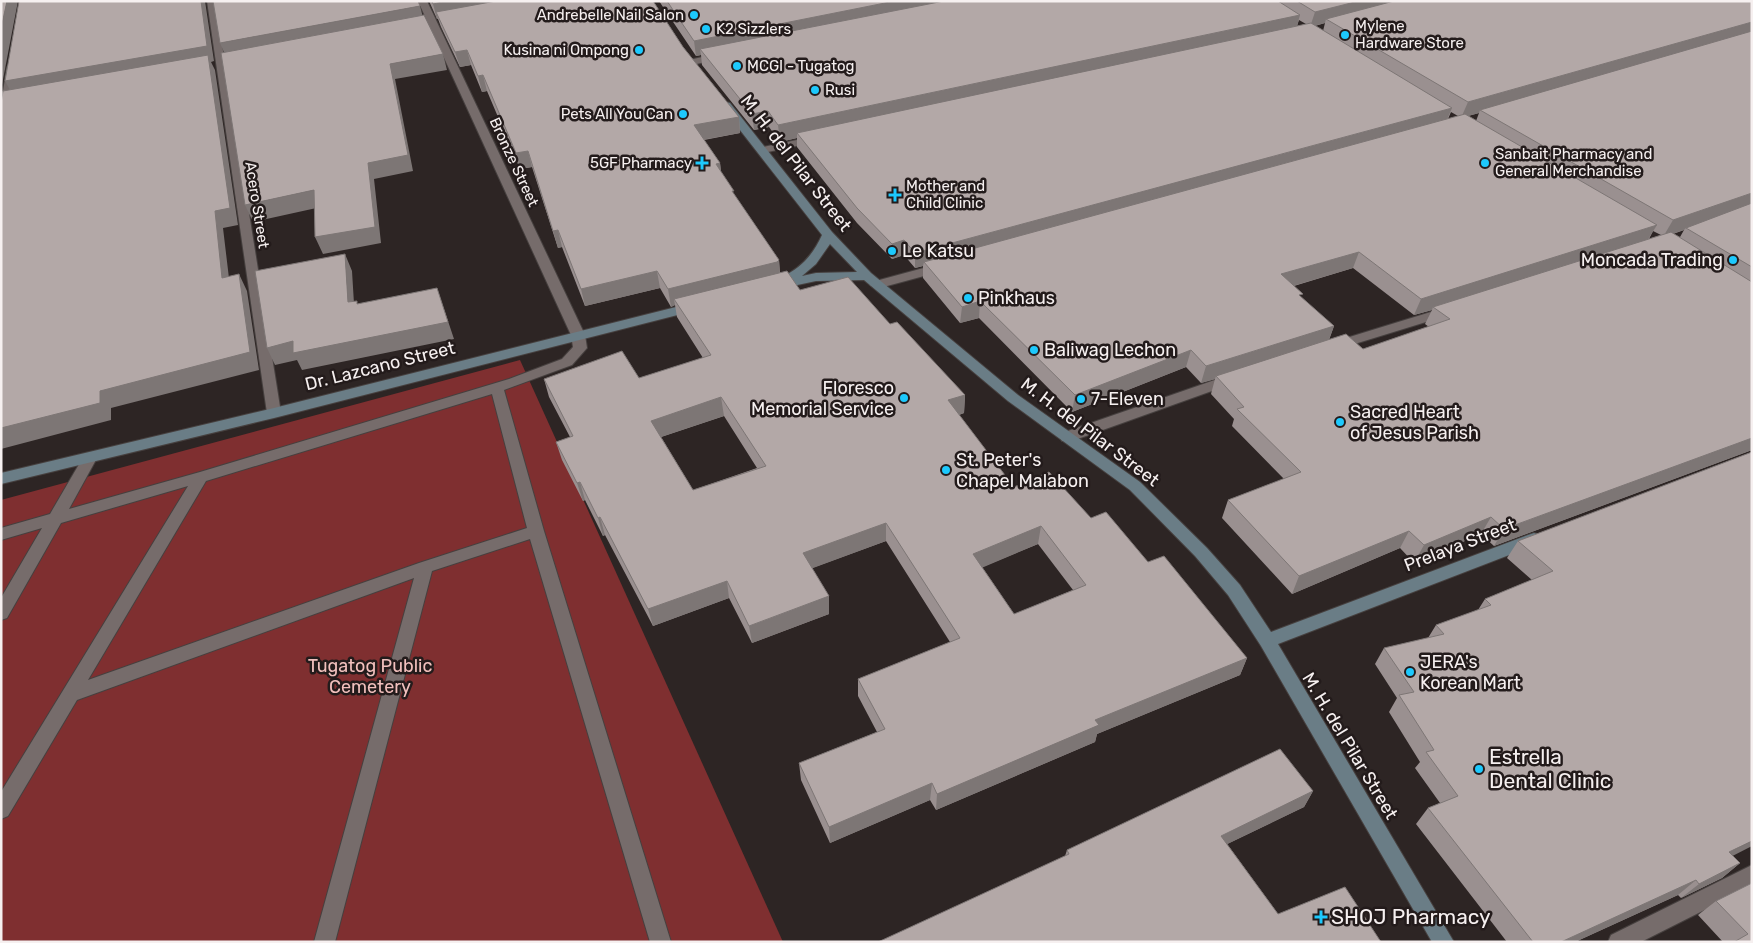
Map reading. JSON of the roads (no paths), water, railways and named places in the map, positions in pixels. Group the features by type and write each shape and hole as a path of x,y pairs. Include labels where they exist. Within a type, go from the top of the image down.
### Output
{"main road":[{"path":"682,47 704,76"},
{"name":"M. H. del Pilar Street","path":"716,91 828,235 872,281 1013,398 1135,486 1166,516 1234,590 1267,641 1444,942"},
{"path":"828,235 822,250 809,265 790,278 762,289 816,277 872,281"},
{"name":"Dr. Lazcano Street","path":"1,479 274,413 710,302"},
{"name":"Prelaya Street","path":"1267,641 1546,534"}],"street":[{"name":"Acero Street","path":"211,1 274,413"},
{"name":"Bronze Street","path":"422,1 578,335"},
{"path":"692,62 731,54"},
{"path":"1,137 14,57"},
{"path":"763,150 822,137"},
{"path":"872,281 953,264"},
{"path":"1321,351 1463,306"},
{"path":"1,534 201,477 497,388 567,362 580,348 578,335"},
{"path":"1067,437 1245,375"},
{"path":"497,388 536,531 661,942"},
{"path":"1,613 90,458"},
{"path":"1,810 201,477"},
{"path":"71,694 426,567 536,531"},
{"path":"324,942 349,856 426,567"},
{"path":"1618,942 1752,874"}],"place":[{"name":"Andrebelle Nail Salon","path":"694,15"},
{"name":"K2 Sizzlers","path":"706,29"},
{"name":"Mylene Hardware Store","path":"1345,35"},
{"name":"Kusina ni Ompong","path":"639,50"},
{"name":"MCGI - Tugatog","path":"737,66"},
{"name":"Rusi","path":"815,90"},
{"name":"Pets All You Can","path":"683,114"},
{"name":"5GF Pharmacy","path":"702,163"},
{"name":"Sanbait Pharmacy and General Merchandise","path":"1485,163"},
{"name":"Mother and Child Clinic","path":"895,195"},
{"name":"Le Katsu","path":"892,251"},
{"name":"Moncada Trading","path":"1733,260"},
{"name":"Pinkhaus","path":"968,298"},
{"name":"Baliwag Lechon","path":"1034,350"},
{"name":"Floresco Memorial Service","path":"904,398"},
{"name":"7-Eleven","path":"1081,399"},
{"name":"Sacred Heart of Jesus Parish","path":"1340,422"},
{"name":"St. Peter's Chapel Malabon","path":"946,470"},
{"name":"JERA's Korean Mart","path":"1410,672"},
{"name":"Estrella Dental Clinic","path":"1479,769"},
{"name":"SHOJ Pharmacy","path":"1321,917"}],"park label":[{"name":"Tugatog Public Cemetery","path":"370,676"}]}
